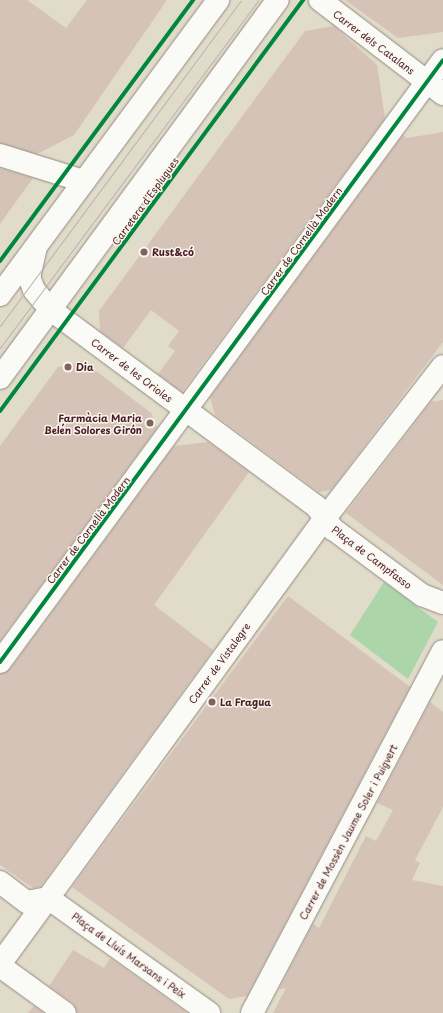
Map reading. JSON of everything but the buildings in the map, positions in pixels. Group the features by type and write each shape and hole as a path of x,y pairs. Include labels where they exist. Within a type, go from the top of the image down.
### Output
{"street":[{"path":"0,295 83,180 218,0"},
{"name":"Carretera d'Esplugues","path":"0,378 278,0"},
{"name":"Carrer dels Catalans","path":"322,3 435,88"},
{"name":"Carrer de Cornellà Modern","path":"0,662 186,411 435,88 443,60"},
{"path":"0,155 83,180"},
{"name":"Carrer de les Orioles","path":"36,247 29,277 34,290 51,310 316,506 326,518"},
{"name":"Carrer de Vistalegre","path":"0,965 326,518 433,388 443,366"},
{"name":"Plaça de Campfasso","path":"326,518 333,529 422,595 443,603"},
{"name":"Carrer de Mossèn Jaume Soler i Puigvert","path":"252,1013 443,651"},
{"path":"0,882 27,902 48,898"},
{"name":"Plaça de Lluís Marsans i Peix","path":"48,898 209,1013"},
{"path":"0,965 66,1013"}],"green space":[{"path":"384,582 438,622 408,679 350,635"}],"tram line":[{"path":"0,326 241,0"},
{"path":"0,348 258,0"}],"cycle path":[{"path":"0,261 193,0"},
{"path":"0,411 303,0"},
{"path":"0,662 443,60"}],"place":[{"name":"Rust&có","path":"144,252"},
{"name":"Dia","path":"68,367"},
{"name":"Farmàcia Maria Belén Solores Girón","path":"150,423"},
{"name":"La Fragua","path":"212,702"}]}
